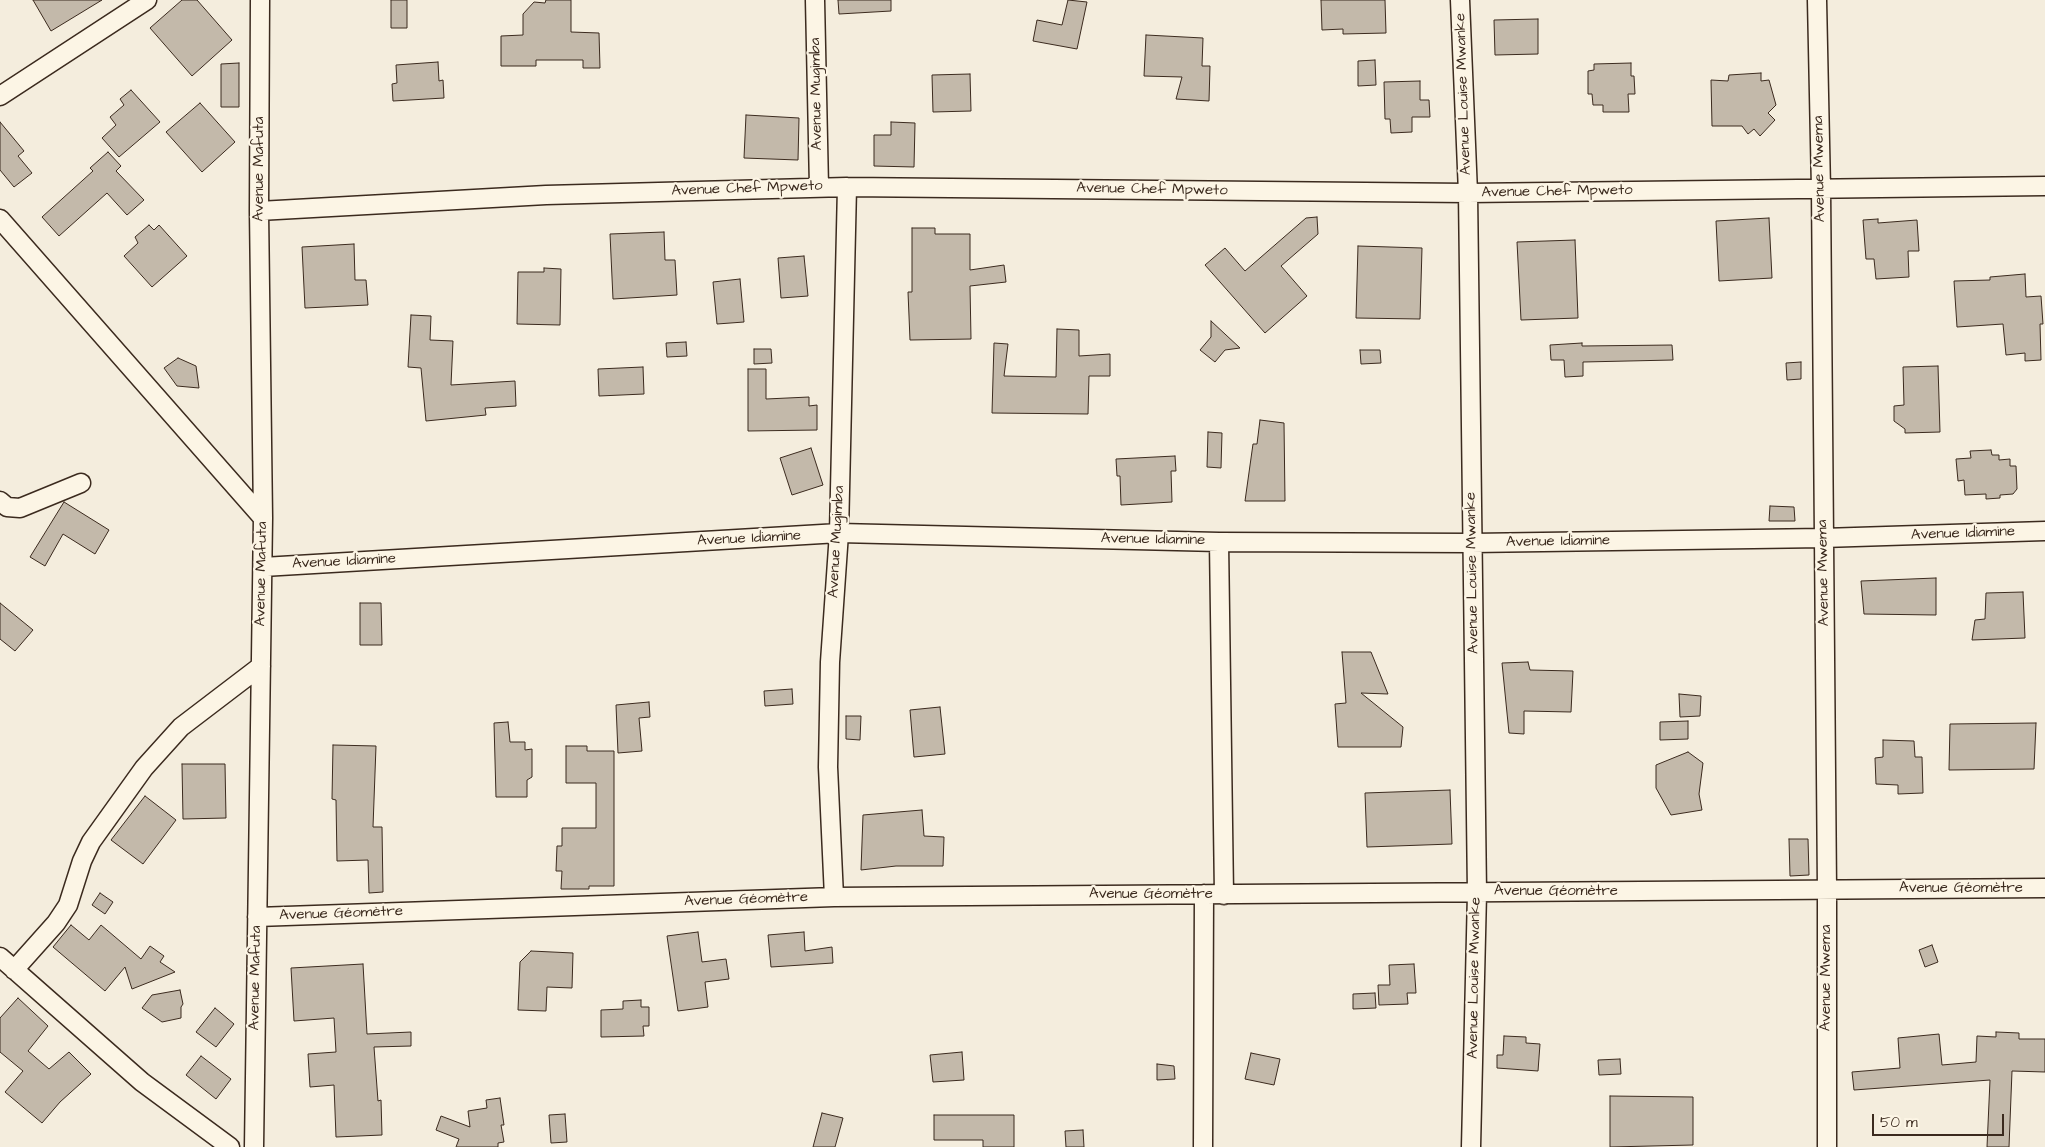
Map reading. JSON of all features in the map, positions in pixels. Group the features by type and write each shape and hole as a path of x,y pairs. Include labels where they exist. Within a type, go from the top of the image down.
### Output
{"street":[{"path":"0,96 147,0"},
{"name":"Avenue Mafuta","path":"254,1147 263,567 260,0"},
{"name":"Avenue Mugimba","path":"815,0 819,187"},
{"name":"Avenue Louise Mwanke","path":"1460,0 1468,193 1477,893 1471,1147"},
{"name":"Avenue Mwema","path":"1817,0 1821,189 1827,890 1827,1147"},
{"name":"Avenue Chef Mpweto","path":"260,211 546,195 819,187 1468,193 2045,186"},
{"name":"Avenue Mugimba","path":"834,897 828,767 831,724 830,662 839,533 847,187"},
{"path":"0,219 263,518"},
{"path":"0,501 7,507 20,508 81,483"},
{"name":"Avenue Idiamine","path":"263,567 839,533 1220,542 1472,543 1823,538 2045,531"},
{"path":"1220,542 1224,895"},
{"path":"14,970 56,923 68,905 82,862 91,842 144,768 181,727 261,666"},
{"name":"Avenue Géomètre","path":"257,917 834,897 2045,888"},
{"path":"1203,1147 1204,894"},
{"path":"0,957 142,1082 230,1147"}],"building":[{"path":"33,0 102,0 51,31"},
{"path":"182,0 197,0 232,40 192,76 150,28"},
{"path":"391,0 407,0 407,28 391,28"},
{"path":"546,0 571,0 571,32 599,33 600,68 583,68 583,60 536,60 536,66 501,66 501,36 523,35 523,14 534,2 545,3"},
{"path":"838,0 891,0 891,11 839,14"},
{"path":"1068,0 1087,2 1077,49 1033,41 1037,20 1062,25"},
{"path":"1321,0 1385,0 1386,33 1343,34 1343,29 1322,30"},
{"path":"1538,19 1538,54 1495,55 1494,20"},
{"path":"1146,35 1203,38 1202,66 1210,66 1209,101 1176,99 1182,77 1144,76"},
{"path":"1375,60 1376,85 1358,86 1358,61"},
{"path":"438,62 439,81 443,80 444,98 393,101 392,84 397,83 396,65"},
{"path":"239,63 239,107 221,107 221,64"},
{"path":"1631,63 1631,76 1634,76 1635,94 1628,94 1629,112 1603,112 1603,105 1593,105 1592,94 1588,94 1588,71 1594,70 1594,64"},
{"path":"1761,73 1761,81 1769,80 1776,105 1768,113 1775,120 1760,136 1754,129 1748,134 1742,126 1712,126 1711,80 1728,81 1729,75"},
{"path":"970,74 971,111 933,112 932,75"},
{"path":"1420,81 1420,100 1429,100 1430,117 1412,117 1412,132 1391,133 1390,119 1385,119 1384,82"},
{"path":"131,90 160,122 119,157 102,138 116,125 110,117 124,105 120,99"},
{"path":"200,103 235,142 202,172 166,132"},
{"path":"746,115 799,118 798,160 744,158"},
{"path":"0,122 24,151 18,156 32,173 14,187 0,170"},
{"path":"891,122 915,123 914,167 874,166 874,135 891,135"},
{"path":"108,152 121,166 116,171 144,200 127,215 107,193 59,236 42,217 93,171 90,168"},
{"path":"1317,217 1318,234 1281,266 1307,296 1265,333 1205,265 1225,248 1245,271 1306,218"},
{"path":"1769,218 1772,278 1719,281 1716,221"},
{"path":"1878,219 1878,223 1917,220 1919,251 1908,251 1909,277 1876,279 1874,259 1866,259 1863,220"},
{"path":"149,225 154,230 159,225 187,256 152,287 124,256 138,243 135,237"},
{"path":"912,228 935,228 935,234 970,234 970,270 1004,265 1006,282 970,286 971,339 910,340 908,292 912,292"},
{"path":"664,232 665,260 675,260 677,295 613,299 610,234"},
{"path":"1575,240 1578,318 1521,320 1517,242"},
{"path":"354,244 355,280 366,280 368,305 305,308 302,247"},
{"path":"1358,246 1422,248 1420,319 1356,318"},
{"path":"804,256 808,296 781,298 778,258"},
{"path":"544,268 561,269 560,325 517,324 518,272 544,272"},
{"path":"2025,274 2026,297 2041,296 2043,324 2040,324 2041,360 2025,361 2025,353 2006,355 2003,324 1957,327 1954,281 1990,280 1990,277"},
{"path":"740,279 744,322 717,324 713,282"},
{"path":"411,315 431,316 430,340 453,341 451,385 515,381 516,406 485,408 486,415 426,421 421,368 408,367"},
{"path":"1211,321 1240,348 1225,350 1215,362 1200,350 1211,337"},
{"path":"1057,329 1079,330 1079,356 1110,354 1110,376 1089,376 1088,414 992,413 994,343 1008,344 1004,376 1056,377"},
{"path":"686,342 687,356 667,357 666,343"},
{"path":"1582,343 1582,346 1672,345 1673,360 1583,362 1583,376 1565,377 1564,360 1551,360 1550,345"},
{"path":"754,349 771,349 772,363 754,364"},
{"path":"1360,350 1380,350 1381,363 1361,364"},
{"path":"178,358 196,366 199,388 177,386 164,368"},
{"path":"1801,362 1801,379 1787,380 1786,363"},
{"path":"1938,366 1940,432 1905,433 1905,429 1894,421 1894,406 1904,405 1903,367"},
{"path":"643,367 644,394 599,396 598,369"},
{"path":"748,369 766,369 766,399 809,397 809,406 817,405 817,430 748,431"},
{"path":"1260,420 1284,423 1285,501 1245,501 1253,444 1257,444"},
{"path":"1208,432 1222,433 1221,468 1207,467"},
{"path":"811,448 823,485 792,495 780,458"},
{"path":"1991,450 1992,455 1999,455 1999,460 2010,459 2010,466 2016,466 2017,489 2013,494 2000,495 2000,498 1986,499 1986,494 1965,495 1964,480 1958,481 1956,459 1971,458 1970,451"},
{"path":"1175,456 1176,471 1171,471 1172,502 1121,505 1120,476 1117,476 1116,459"},
{"path":"64,502 109,530 95,554 63,534 45,566 30,557"},
{"path":"1770,506 1794,507 1795,521 1769,521"},
{"path":"1936,578 1936,615 1864,614 1861,581"},
{"path":"2023,592 2025,638 1972,640 1975,620 1985,619 1986,593"},
{"path":"0,603 33,630 15,651 0,639"},
{"path":"360,603 381,603 382,645 360,645"},
{"path":"1342,652 1371,652 1388,694 1361,693 1403,727 1401,747 1338,747 1335,704 1346,703"},
{"path":"1528,662 1530,670 1573,671 1571,712 1524,711 1524,734 1509,733 1502,663"},
{"path":"792,689 793,704 765,706 764,691"},
{"path":"1679,694 1701,696 1700,716 1680,717"},
{"path":"649,702 650,717 639,718 642,751 618,753 616,705"},
{"path":"940,707 945,754 914,757 910,710"},
{"path":"846,716 861,716 860,740 846,739"},
{"path":"1688,721 1688,739 1660,740 1660,722"},
{"path":"508,722 510,742 525,742 525,750 532,749 532,777 527,780 527,797 496,797 494,723"},
{"path":"2036,723 2034,769 1949,770 1950,724"},
{"path":"1883,740 1914,741 1915,757 1922,757 1923,793 1898,794 1898,785 1876,784 1875,758 1883,757"},
{"path":"333,745 376,746 373,827 382,827 383,892 369,893 368,860 337,861 336,800 332,799"},
{"path":"566,746 587,746 587,751 614,751 614,886 589,886 589,889 561,889 562,871 556,871 557,846 562,846 562,828 596,828 596,783 566,783"},
{"path":"1688,752 1703,763 1699,794 1702,810 1671,815 1656,788 1656,765"},
{"path":"182,764 225,764 226,818 183,819"},
{"path":"1450,790 1452,844 1367,847 1365,793"},
{"path":"145,796 176,820 143,864 111,840"},
{"path":"922,810 924,836 944,837 943,866 896,866 861,870 863,815"},
{"path":"1789,839 1808,839 1809,875 1790,876"},
{"path":"100,893 113,902 105,914 92,905"},
{"path":"71,925 89,940 101,925 141,959 150,946 164,956 160,962 175,972 132,989 125,967 105,991 53,947"},
{"path":"698,932 702,962 726,959 729,979 705,982 708,1007 678,1011 667,936"},
{"path":"804,932 805,951 832,947 833,963 771,967 768,935"},
{"path":"1932,945 1938,962 1925,967 1919,950"},
{"path":"531,951 573,953 572,988 547,987 546,1011 518,1010 520,962"},
{"path":"363,964 367,1034 411,1032 411,1046 374,1047 378,1101 381,1100 382,1135 336,1137 334,1085 310,1087 308,1054 336,1052 334,1018 294,1021 291,968"},
{"path":"1414,964 1416,993 1407,993 1408,1004 1379,1005 1378,985 1390,985 1389,965"},
{"path":"180,990 183,1004 181,1007 181,1018 162,1022 142,1008 152,995"},
{"path":"1375,993 1376,1008 1353,1009 1353,994"},
{"path":"18,998 48,1026 28,1051 49,1069 69,1052 91,1074 60,1102 42,1123 5,1092 23,1071 0,1052 0,1018"},
{"path":"641,1000 641,1007 649,1007 649,1026 643,1026 644,1036 601,1037 601,1010 623,1009 623,1001"},
{"path":"215,1008 234,1024 216,1047 196,1032"},
{"path":"1996,1032 2019,1033 2019,1039 2045,1039 2045,1072 2012,1071 2009,1147 1987,1147 1990,1080 1854,1090 1852,1072 1900,1068 1898,1038 1939,1034 1942,1065 1976,1062 1977,1036 1996,1037"},
{"path":"1504,1036 1526,1037 1526,1043 1540,1044 1538,1071 1497,1068 1497,1055 1503,1055"},
{"path":"962,1052 964,1080 933,1082 930,1055"},
{"path":"1251,1053 1280,1059 1274,1085 1245,1079"},
{"path":"201,1056 231,1079 216,1099 186,1075"},
{"path":"1620,1059 1621,1074 1599,1075 1598,1060"},
{"path":"1157,1064 1174,1066 1175,1079 1157,1080"},
{"path":"1610,1096 1693,1097 1693,1145 1610,1147"},
{"path":"500,1098 504,1125 501,1125 504,1142 498,1143 498,1147 456,1147 459,1139 436,1130 441,1116 470,1127 468,1111 487,1108 486,1100"},
{"path":"822,1113 843,1118 835,1147 813,1147"},
{"path":"565,1114 567,1142 551,1143 549,1115"},
{"path":"934,1115 1014,1115 1014,1147 983,1147 983,1140 934,1140"},
{"path":"1083,1130 1084,1147 1066,1147 1065,1131"}]}
